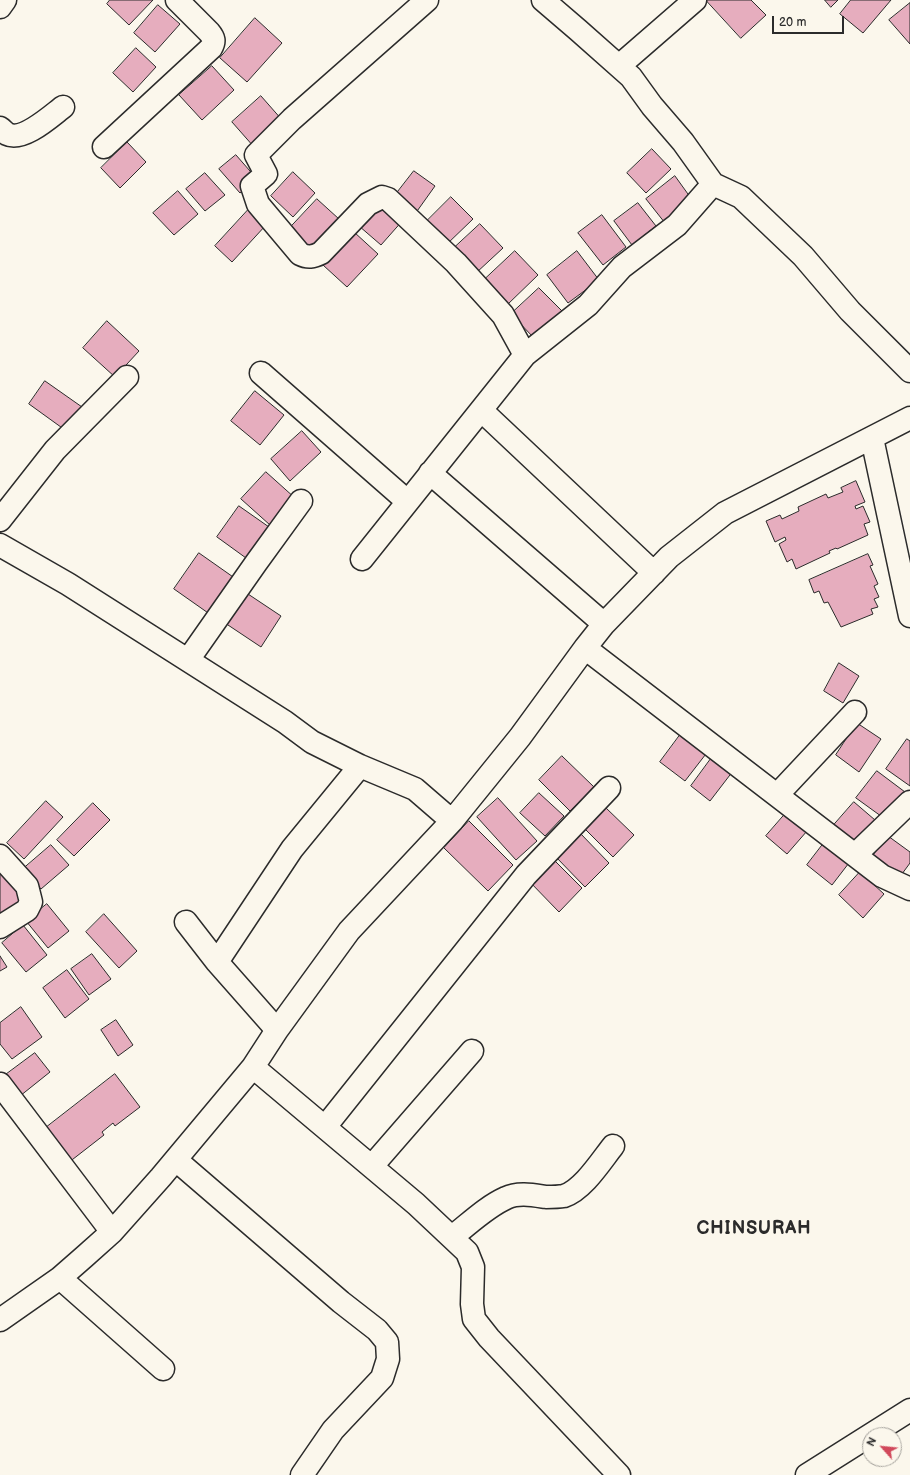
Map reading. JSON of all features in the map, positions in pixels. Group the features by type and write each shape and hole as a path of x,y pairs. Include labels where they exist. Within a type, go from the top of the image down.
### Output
{"street":[{"path":"0,7 5,0"},
{"path":"104,147 211,48 214,42 209,32 177,0"},
{"path":"427,0 292,118 256,155 266,174 252,186 258,204 300,254 306,257 313,257 321,253 368,204 382,197 388,199 456,263 503,315 525,355"},
{"path":"543,0 631,77 652,106 683,142 713,184 741,197 803,256 850,311 910,371"},
{"path":"619,66 695,0"},
{"path":"0,128 7,134 17,136 31,131 63,107"},
{"path":"362,559 525,355 588,305 622,267 677,225 713,184"},
{"path":"260,372 407,501"},
{"path":"0,520 55,450 127,377"},
{"path":"481,410 654,573"},
{"path":"0,1320 60,1278 112,1232 176,1160 253,1067 349,931 452,821 520,737 604,624 669,557 725,513 910,418"},
{"path":"872,438 910,616"},
{"path":"430,473 604,624"},
{"path":"188,660 256,563 302,501"},
{"path":"0,545 68,584 285,722 312,742 360,766 415,789 452,821"},
{"path":"585,648 882,876 910,889"},
{"path":"776,795 855,712"},
{"path":"217,962 292,849 360,766"},
{"path":"325,1127 526,875 610,788"},
{"path":"855,855 910,802"},
{"path":"0,856 27,886 31,902 27,910 0,928"},
{"path":"186,922 217,962 278,1030"},
{"path":"372,1166 472,1051"},
{"path":"253,1067 416,1204 467,1252 473,1267 472,1304 474,1319 489,1338 619,1475"},
{"path":"0,1084 112,1232"},
{"path":"452,1237 493,1205 507,1197 524,1194 551,1197 564,1196 575,1190 587,1178 613,1146"},
{"path":"176,1160 335,1297 377,1330 386,1342 388,1359 382,1378 333,1430 302,1475"},
{"path":"60,1278 163,1369"},
{"path":"807,1475 909,1411"}],"building":[{"path":"110,0 153,0 129,25 107,4"},
{"path":"706,0 751,0 766,15 741,38"},
{"path":"825,0 838,0 831,7"},
{"path":"851,0 891,0 863,33 840,14"},
{"path":"910,3 910,44 889,20"},
{"path":"158,5 180,24 155,52 134,33"},
{"path":"255,18 282,43 247,82 220,58"},
{"path":"136,48 156,67 133,92 113,73"},
{"path":"212,66 234,90 202,120 179,95"},
{"path":"261,96 283,121 254,147 232,122"},
{"path":"127,142 146,162 120,188 101,168"},
{"path":"652,149 671,169 646,193 627,173"},
{"path":"236,155 257,179 240,193 219,169"},
{"path":"414,171 435,186 415,214 393,198"},
{"path":"293,172 315,193 293,217 271,196"},
{"path":"205,173 225,195 205,211 186,189"},
{"path":"675,176 693,201 665,223 646,199"},
{"path":"178,191 198,214 174,235 153,213"},
{"path":"451,197 473,219 446,245 425,223"},
{"path":"317,199 339,219 311,251 288,230"},
{"path":"383,200 404,219 381,245 359,226"},
{"path":"638,203 656,226 632,245 614,221"},
{"path":"249,209 266,225 232,262 215,246"},
{"path":"602,215 626,247 603,265 578,233"},
{"path":"480,224 503,248 476,273 453,249"},
{"path":"354,232 378,254 347,287 323,265"},
{"path":"515,251 538,275 507,305 483,281"},
{"path":"577,251 599,280 568,303 547,275"},
{"path":"539,288 562,311 534,338 511,314"},
{"path":"107,321 139,351 115,377 83,348"},
{"path":"45,381 82,407 65,430 29,404"},
{"path":"255,391 284,415 260,445 231,421"},
{"path":"302,431 321,452 290,481 271,459"},
{"path":"266,472 295,498 270,525 241,499"},
{"path":"856,481 865,502 855,506 856,509 863,506 870,522 864,524 868,535 829,551 830,553 796,569 792,559 787,562 779,544 786,540 785,537 775,542 766,521 780,515 782,519 799,511 798,507 826,494 828,498 843,492 841,488"},
{"path":"239,506 269,527 246,558 217,537"},
{"path":"199,553 236,579 211,615 174,589"},
{"path":"868,554 873,565 870,566 878,584 874,586 879,597 874,599 878,607 871,609 873,614 841,627 828,602 824,603 819,591 814,593 809,580"},
{"path":"245,592 281,616 261,647 225,623"},
{"path":"839,663 859,676 843,703 824,691"},
{"path":"857,723 881,739 859,772 836,755"},
{"path":"683,731 709,750 685,781 660,762"},
{"path":"907,739 910,741 910,786 886,769"},
{"path":"562,756 594,787 570,811 539,780"},
{"path":"713,756 733,771 710,801 691,786"},
{"path":"877,771 905,792 885,819 856,798"},
{"path":"539,793 564,816 545,836 520,813"},
{"path":"498,798 537,841 516,860 477,817"},
{"path":"46,801 63,817 24,859 7,843"},
{"path":"854,802 875,820 854,845 833,826"},
{"path":"93,803 110,820 74,856 57,840"},
{"path":"793,805 814,823 787,854 766,836"},
{"path":"605,807 634,835 613,857 584,828"},
{"path":"469,821 513,865 488,891 444,848"},
{"path":"579,832 609,863 585,887 555,856"},
{"path":"888,836 910,852 910,863 899,878 872,857"},
{"path":"827,839 852,859 832,885 807,865"},
{"path":"51,845 69,865 41,889 23,869"},
{"path":"550,856 582,888 559,912 527,879"},
{"path":"4,870 25,901 0,918 0,873"},
{"path":"860,872 884,894 863,918 839,895"},
{"path":"47,904 69,931 48,948 26,921"},
{"path":"104,914 137,951 119,968 86,932"},
{"path":"23,925 47,955 26,972 2,943"},
{"path":"92,954 111,979 89,995 71,969"},
{"path":"0,956 7,967 0,971"},
{"path":"67,970 89,999 65,1018 43,988"},
{"path":"21,1007 42,1037 12,1059 0,1044 0,1023"},
{"path":"116,1020 133,1045 118,1056 101,1030"},
{"path":"35,1053 50,1072 20,1096 4,1076"},
{"path":"115,1074 140,1107 115,1126 113,1123 102,1132 104,1135 68,1163 43,1130"}],"district":[{"name":"CHINSURAH","path":"754,1229"}]}
